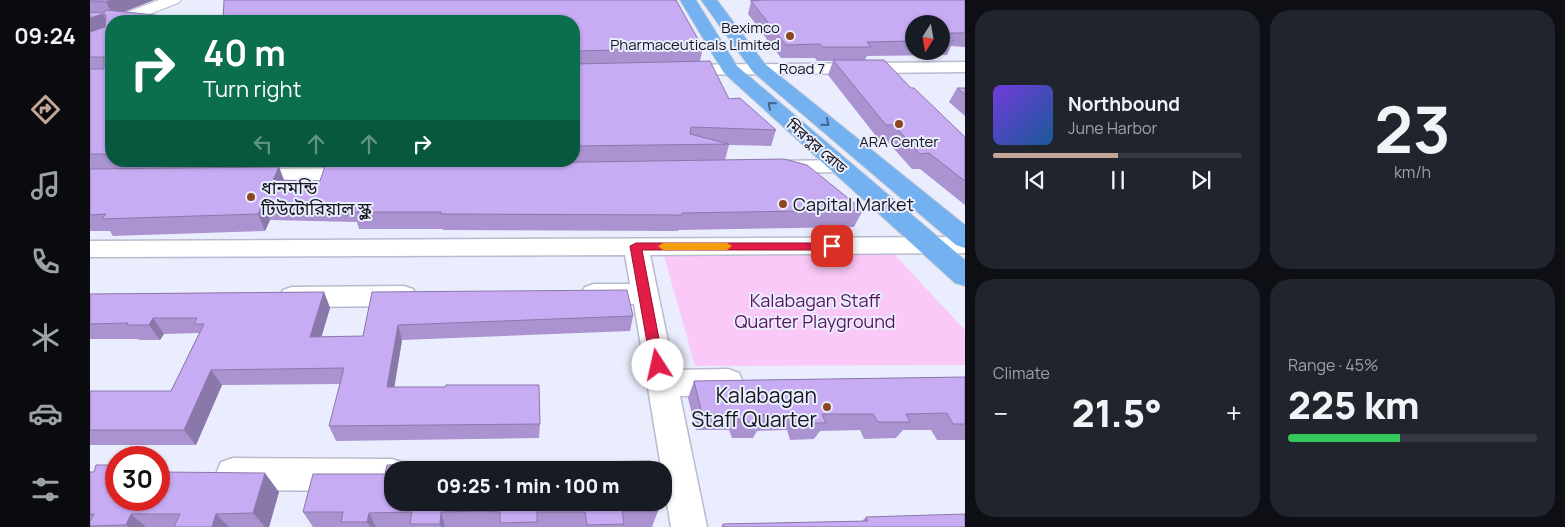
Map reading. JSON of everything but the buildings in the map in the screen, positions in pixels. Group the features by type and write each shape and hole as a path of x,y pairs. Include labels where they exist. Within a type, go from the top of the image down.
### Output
{"highway":[{"name":"মিরপুর রোড","path":"688,0 730,69 965,276"},
{"name":"মিরপুর রোড","path":"709,0 759,68 965,239"}],"main road":[{"path":"154,15 179,2"},
{"path":"136,15 179,2"}],"street":[{"name":"Road 7","path":"730,69 965,67"},
{"path":"662,70 730,69"},
{"path":"761,168 840,166"},
{"path":"228,176 376,173"},
{"path":"90,249 965,245"},
{"path":"636,246 661,383 668,461"},
{"path":"565,294 644,294"},
{"path":"268,297 427,296"},
{"path":"661,383 759,382"},
{"path":"208,473 384,475"},
{"path":"672,482 689,527"}],"green space":[{"name":"Kalabagan Staff Quarter Playground","path":"894,254 965,330 965,365 695,366 664,256"}],"slow traffic":[{"path":"663,246 727,246"}],"place":[{"name":"Beximco Pharmaceuticals Limited","path":"790,36"},
{"name":"ARA Center","path":"899,124"},
{"name":"ধানমন্ডি টিউটোরিয়াল স্কুল","path":"251,197"},
{"name":"Capital Market","path":"783,204"},
{"name":"Kalabagan Staff Quarter","path":"827,407"}],"route":[{"path":"658,365 636,246 832,246"}]}
